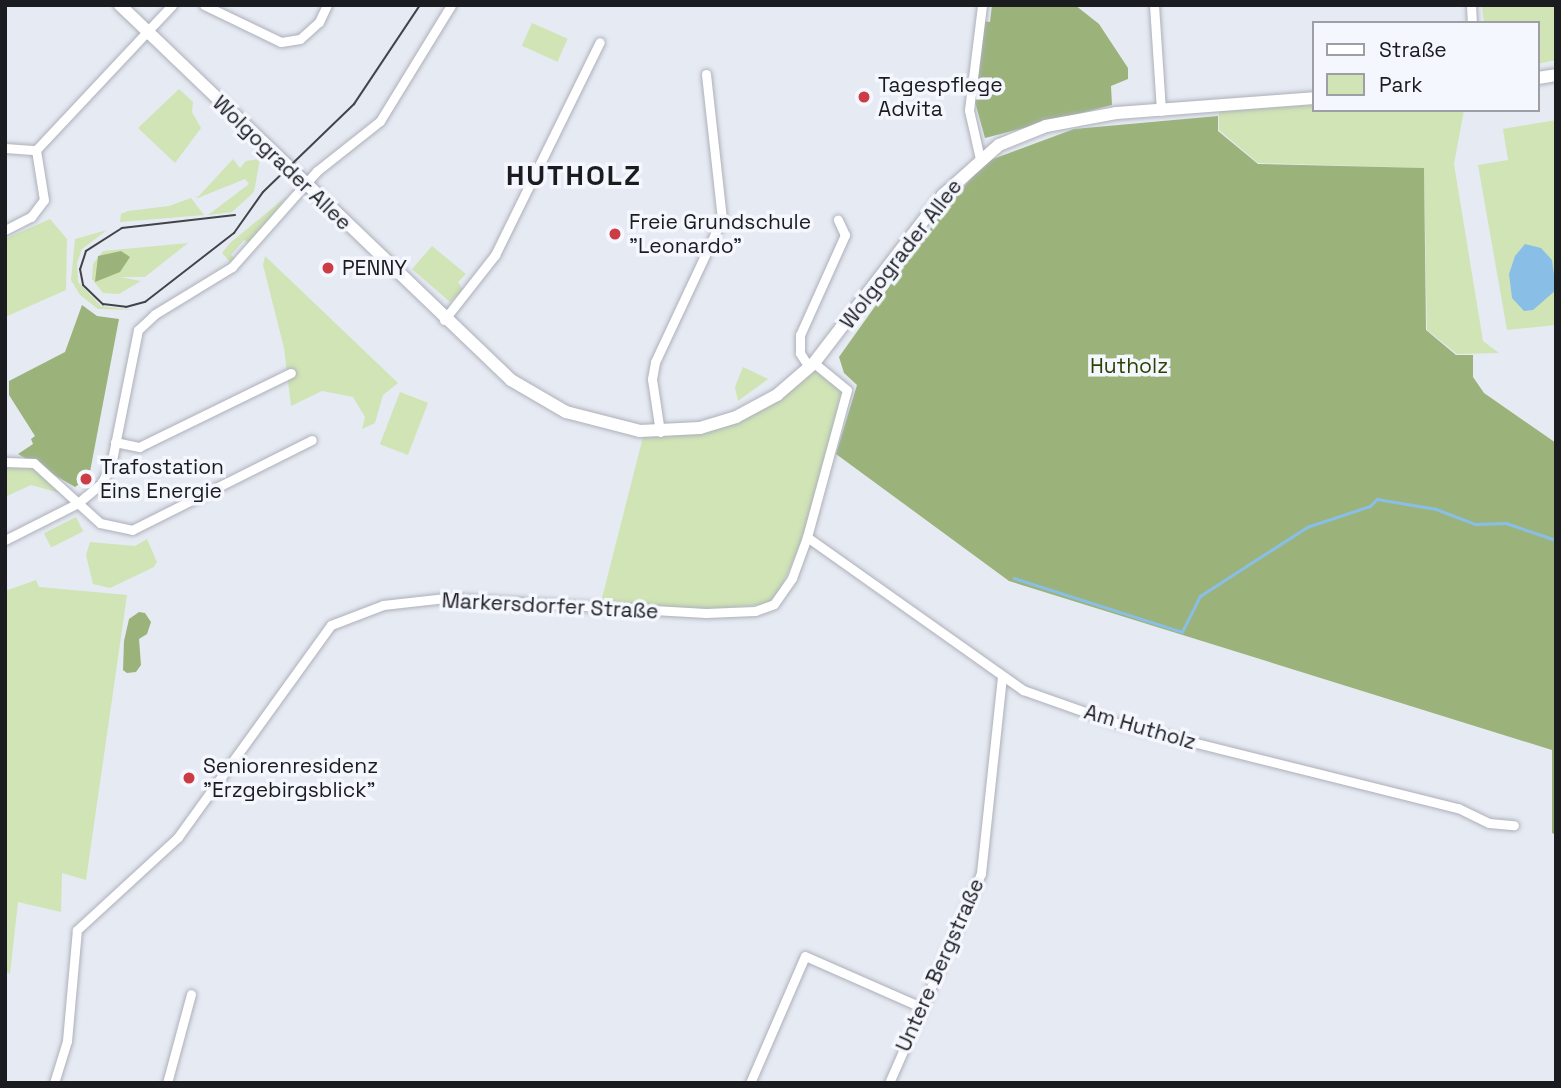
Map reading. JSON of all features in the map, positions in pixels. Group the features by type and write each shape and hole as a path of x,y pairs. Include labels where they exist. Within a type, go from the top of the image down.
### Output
{"main road":[{"name":"Wolgograder Allee","path":"120,5 444,320 511,380 544,401 607,426 660,432 700,428 736,417 776,396 812,365 943,195 980,159 999,145 1058,123 1312,98"}],"street":[{"path":"36,150 172,5"},
{"path":"204,5 269,38 300,39 319,22 327,5"},
{"path":"5,540 78,503 101,484 115,442 138,330 155,314 232,267 305,185 380,121 451,5"},
{"path":"980,159 969,110 982,5"},
{"path":"1154,5 1161,111"},
{"path":"444,320 495,255 600,42"},
{"path":"660,432 652,379 655,362 722,219 706,74"},
{"path":"5,148 36,150"},
{"path":"5,230 31,217 44,200 36,150"},
{"name":"Wolgograder Allee","path":"812,365 800,353 800,335 845,235 838,220"},
{"name":"Markersdorfer Straße","path":"54,1083 67,1041 77,930 178,836 331,625 383,605 446,598 587,610 755,611 781,597 807,537 848,390 812,365"},
{"path":"115,442 139,447 290,373"},
{"path":"5,462 34,463 109,528 132,530 312,440"},
{"name":"Am Hutholz","path":"807,537 1002,678 1116,723 1458,808 1489,823 1514,825"},
{"name":"Untere Bergstraße","path":"889,1083 981,873 1002,678"},
{"path":"750,1083 805,956 922,1007"},
{"path":"167,1083 191,994"}],"green space":[{"path":"992,5 1075,5 1099,24 1128,68 1128,79 1111,86 1112,105 985,138 975,102 983,21 990,22"},
{"path":"1482,5 1556,5 1556,60 1540,64 1540,21 1484,21"},
{"path":"532,23 568,39 557,62 522,46"},
{"path":"179,89 193,102 192,112 201,128 175,163 138,128"},
{"path":"1312,105 1312,112 1464,112 1454,164 1483,341 1499,353 1457,354 1427,330 1424,168 1258,163 1219,130 1219,110"},
{"name":"Hutholz","path":"1218,116 1218,131 1258,164 1424,168 1426,330 1456,355 1473,355 1473,377 1484,393 1556,443 1556,835 1552,833 1552,750 1009,581 836,454 857,385 844,373 839,357 940,215 985,162 1074,129"},
{"path":"1556,120 1556,325 1507,330 1478,165 1508,160 1503,129"},
{"path":"233,159 240,168 246,161 260,159 254,192 232,212 208,215 249,184 245,179 198,198 194,195 198,197"},
{"path":"287,196 250,244 244,240 231,255 235,259 231,263 222,253 230,243"},
{"path":"191,198 204,215 120,222 121,214 128,211 169,206"},
{"path":"50,219 67,239 66,290 5,317 5,239"},
{"path":"107,230 82,249 77,263 78,282 101,306 134,310 98,309 80,295 71,280 75,239"},
{"path":"188,243 145,277 120,277 141,281 119,294 103,293 92,279 93,264 103,251"},
{"path":"432,246 466,274 458,282 463,290 450,302 412,269"},
{"path":"121,251 130,257 120,272 95,282 98,256"},
{"path":"265,256 398,383 383,395 375,423 362,429 365,417 353,397 322,391 291,406 284,348 263,265"},
{"path":"82,305 97,316 119,319 89,477 75,487 18,454 33,444 31,439 35,436 9,395 9,381 65,352"},
{"path":"743,367 768,379 738,401 735,387"},
{"path":"815,371 842,392 805,535 779,592 767,604 706,610 600,606 644,433 708,431 798,385"},
{"path":"400,392 428,403 408,455 380,444"},
{"path":"28,465 40,470 64,494 31,485 5,497 5,466"},
{"path":"76,517 83,531 51,548 44,533"},
{"path":"147,539 157,562 154,567 110,588 93,584 86,555 90,542 135,546"},
{"path":"36,580 39,587 127,595 86,880 62,873 61,912 18,902 10,974 5,971 5,591"},
{"path":"139,612 145,613 151,622 147,634 139,639 141,665 136,672 127,673 123,670 124,641 129,619"}],"water":[{"path":"1525,244 1541,248 1552,260 1556,290 1533,310 1524,311 1512,298 1509,274 1515,256"}],"waterway":[{"path":"1014,578 1182,632 1200,596 1307,527 1370,506 1377,499 1436,509 1475,524 1506,523 1556,540"}],"tram line":[{"path":"235,215 122,228 86,251 80,269 83,285 103,304 126,307 145,302 234,233 263,192 354,104 420,5"}],"place":[{"name":"Tagespflege Advita","path":"864,97"},
{"name":"Freie Grundschule \"Leonardo\"","path":"615,234"},
{"name":"PENNY","path":"328,268"},
{"name":"Trafostation Eins Energie","path":"86,479"},
{"name":"Seniorenresidenz \"Erzgebirgsblick\"","path":"189,778"}],"district":[{"name":"HUTHOLZ","path":"574,175"}]}
